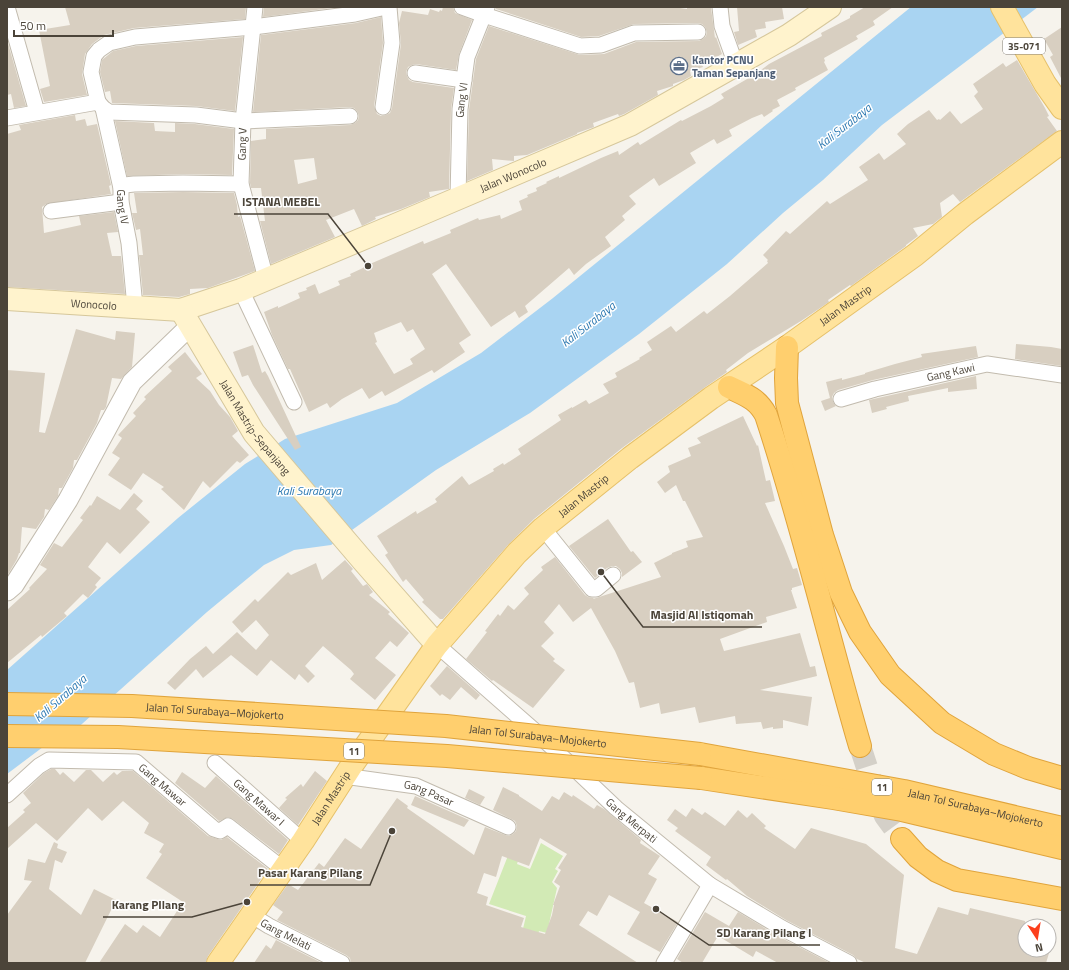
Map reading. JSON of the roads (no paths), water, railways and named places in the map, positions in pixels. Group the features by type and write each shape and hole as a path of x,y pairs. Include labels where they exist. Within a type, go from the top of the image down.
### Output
{"highway":[{"path":"787,347 787,403 822,535 840,593 860,632 890,675 942,723 994,754 1028,768 1062,778"},
{"path":"729,387 755,399 766,415 782,461 860,746"},
{"name":"Jalan Tol Surabaya–Mojokerto","path":"7,704 132,706 446,726 700,754 904,791 1062,828"},
{"name":"Jalan Tol Surabaya–Mojokerto","path":"7,736 118,737 447,756 701,778 902,810 1062,848"},
{"path":"902,839 918,857 937,871 957,880 1062,899"}],"main road":[{"name":"Jalan Wonocolo","path":"186,317 266,279 630,125 789,35 829,7"},
{"name":"35-071","path":"1002,7 1045,84 1062,108"},
{"name":"Jalan Mastrip","path":"218,963 303,841 344,776 437,645 517,553 543,528 630,458 711,398 787,347 915,255 965,214 1062,142"},
{"name":"Wonocolo","path":"7,299 135,307 186,317"},
{"name":"Jalan Mastrip-Sepanjang","path":"186,317 254,433 437,645"}],"street":[{"path":"7,7 37,112"},
{"name":"Gang V","path":"255,7 243,121 241,184 266,279"},
{"name":"Gang IV","path":"135,307 129,243 121,195 92,72 94,56 99,50 109,44 135,37 253,27 355,14 386,7"},
{"path":"383,107 392,43 389,7"},
{"path":"462,7 486,11 580,46 601,45 634,33 698,32"},
{"path":"720,7 722,26 736,65"},
{"name":"Gang VI","path":"458,198 460,110 467,57 486,11"},
{"path":"415,73 464,80"},
{"path":"7,118 37,112 100,106 109,112 196,115 243,121 350,116"},
{"path":"51,211 121,195 125,185 183,183 241,184"},
{"path":"242,290 294,402"},
{"path":"7,591 14,585 68,500 132,382 186,317"},
{"name":"Gang Kawi","path":"841,399 875,389 987,364 1062,375"},
{"path":"543,528 592,589 596,589 613,575"},
{"name":"Gang Merpati","path":"437,645 537,733 616,808 710,885 782,928 849,963"},
{"name":"Gang Mawar","path":"7,795 39,766 49,760 136,762 214,829 220,830 228,826 283,869"},
{"name":"Gang Mawar I","path":"215,763 303,841"},
{"name":"Gang Pasar","path":"344,776 416,786 508,827"},
{"path":"664,963 710,885"},
{"name":"Gang Melati","path":"251,915 342,963"}],"water":[{"name":"Kali Surabaya","path":"911,7 1038,7 882,125 823,180 783,213 727,264 639,334 530,413 436,470 331,545 294,550 264,565 207,612 73,732 43,747 7,774 7,670 178,518 245,464 285,439 397,403 481,353 553,298"}],"tunnel":[{"path":"860,746 885,816 902,839"}],"place":[{"name":"Kantor PCNU Taman Sepanjang","path":"679,66"},
{"name":"ISTANA MEBEL","path":"368,266"},
{"name":"Masjid Al Istiqomah","path":"601,572"},
{"name":"Pasar Karang Pilang","path":"392,831"},
{"name":"Karang PIlang","path":"247,902"},
{"name":"SD Karang Pilang I","path":"656,909"}]}
